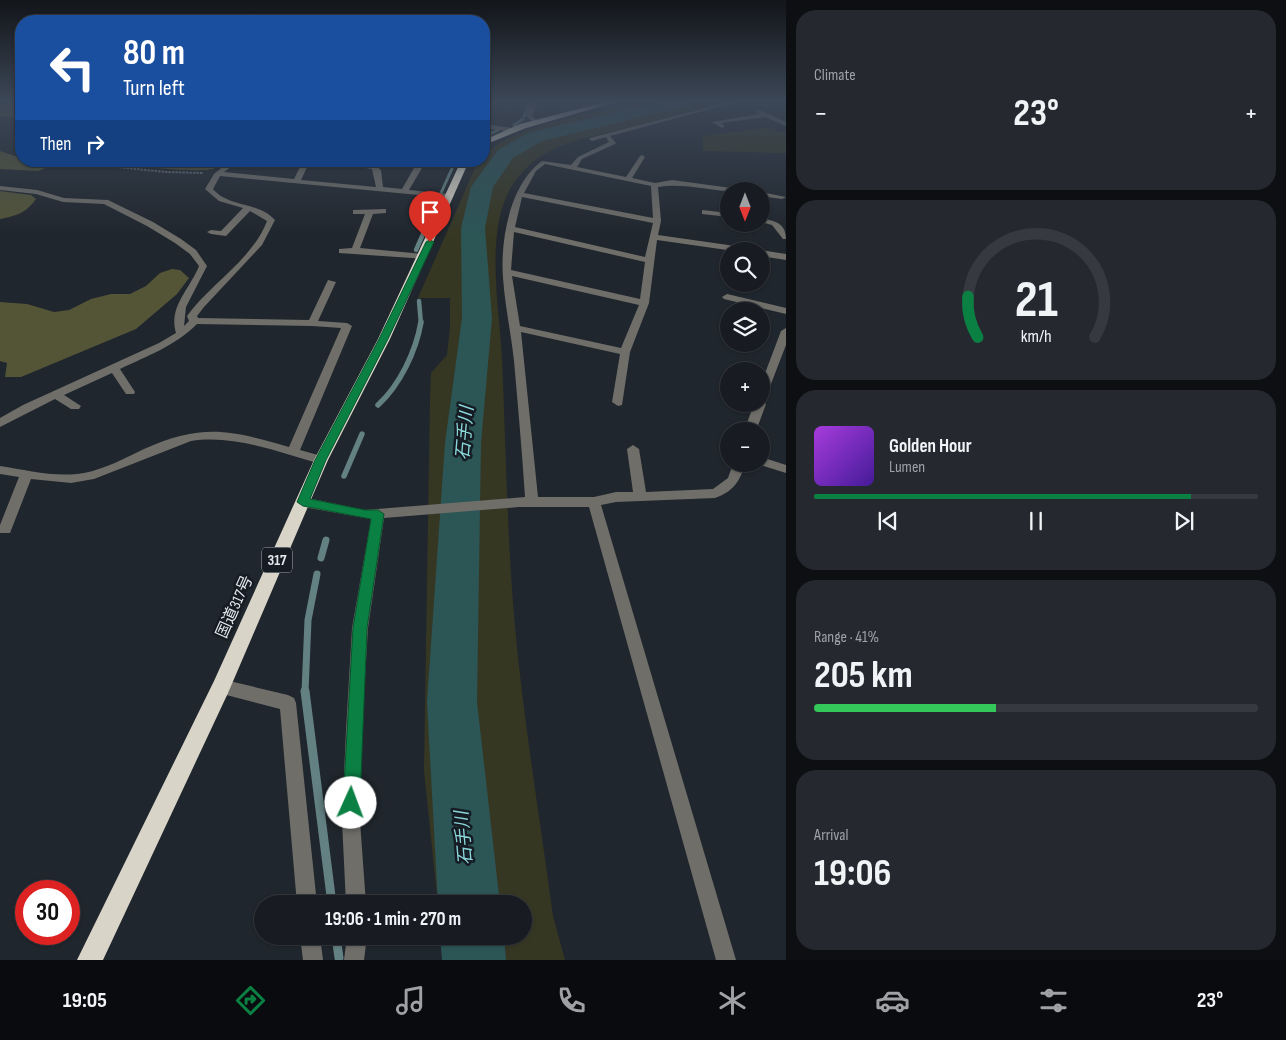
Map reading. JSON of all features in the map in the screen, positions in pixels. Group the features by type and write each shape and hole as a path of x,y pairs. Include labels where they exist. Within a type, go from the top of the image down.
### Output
{"highway":[{"name":"国道317号","path":"90,960 220,687 321,460 423,258 462,167"}],"street":[{"path":"572,167 580,158 605,147"},
{"path":"628,179 642,157"},
{"path":"526,502 516,328 507,272 511,229 519,194 525,181 542,162 655,185 672,182 720,189"},
{"path":"194,321 192,316 204,299 256,246 269,228 270,220 265,214 213,196 209,189 218,174 225,167"},
{"path":"296,182 304,167"},
{"path":"374,167 377,170 380,190"},
{"path":"404,192 418,168"},
{"path":"218,174 450,196"},
{"path":"618,402 625,352 644,303 648,282 649,260 657,221 653,189 655,185"},
{"path":"0,188 37,192 63,200 105,202 150,224 193,252 203,266 199,279 183,300 178,314 177,325 181,334"},
{"path":"519,194 657,221"},
{"path":"770,195 782,197"},
{"path":"211,232 223,234 249,207"},
{"path":"356,212 383,212"},
{"path":"355,250 370,212"},
{"path":"705,212 720,214"},
{"path":"770,222 775,223 786,237"},
{"path":"511,229 649,260"},
{"path":"654,237 720,247"},
{"path":"342,251 355,250 423,258"},
{"path":"770,254 786,257"},
{"path":"507,272 644,303"},
{"path":"312,323 331,282"},
{"path":"727,297 786,311"},
{"path":"0,423 55,395 139,358 181,334 194,321 312,323 347,326 293,453"},
{"path":"516,328 625,352"},
{"path":"770,375 786,331"},
{"path":"114,368 130,392"},
{"path":"55,395 75,406"},
{"path":"0,470 74,479 94,476 182,440 206,435 244,440 321,460"},
{"path":"633,449 640,496"},
{"path":"770,463 786,469"},
{"path":"303,502 365,515 526,502 594,502 616,497 716,493 734,480 736,472"},
{"path":"5,529 26,474"},
{"path":"594,502 726,960"},
{"path":"355,895 351,822 360,628 378,514"},
{"path":"220,687 288,704 306,895"},
{"path":"311,945 313,960"},
{"path":"354,960 356,945"}],"path":[{"path":"116,167 166,172 218,174"}],"green space":[{"path":"495,147 560,147 543,155 531,164 519,176 507,194 500,216 496,240 496,291 502,360 508,527 515,627 553,916 565,960 444,960 442,945 532,945 532,895 437,895 424,771 431,373 447,355 450,327 450,298 418,298 475,168 490,167 490,151"},
{"path":"703,147 786,147 786,153 703,151"},
{"path":"0,151 15,156 15,167 48,167 38,171 0,169"},
{"path":"144,167 216,167 205,170"},
{"path":"0,191 31,195 36,199 28,208 20,213 0,219"},
{"path":"172,269 180,270 189,278 177,294 136,329 21,377 5,377 7,363 0,361 0,302 27,304 54,312 69,310 91,299 111,294 130,294 146,286 160,273"}],"waterway":[{"name":"石手川","path":"468,895 452,702 463,443 477,318 473,228 482,187 505,154 518,147"},
{"path":"441,193 453,167"},
{"path":"416,250 439,198"},
{"path":"419,301 421,323"},
{"path":"378,405 393,388 406,367 419,333 421,323"},
{"path":"344,476 362,434"},
{"path":"321,558 326,540"},
{"path":"305,691 308,620 317,574"},
{"path":"305,691 331,895"},
{"path":"337,945 339,958"},
{"name":"石手川","path":"473,945 474,960"}],"route":[{"path":"351,803 360,628 378,514 365,515 303,502 321,460 384,339 430,242"}]}
